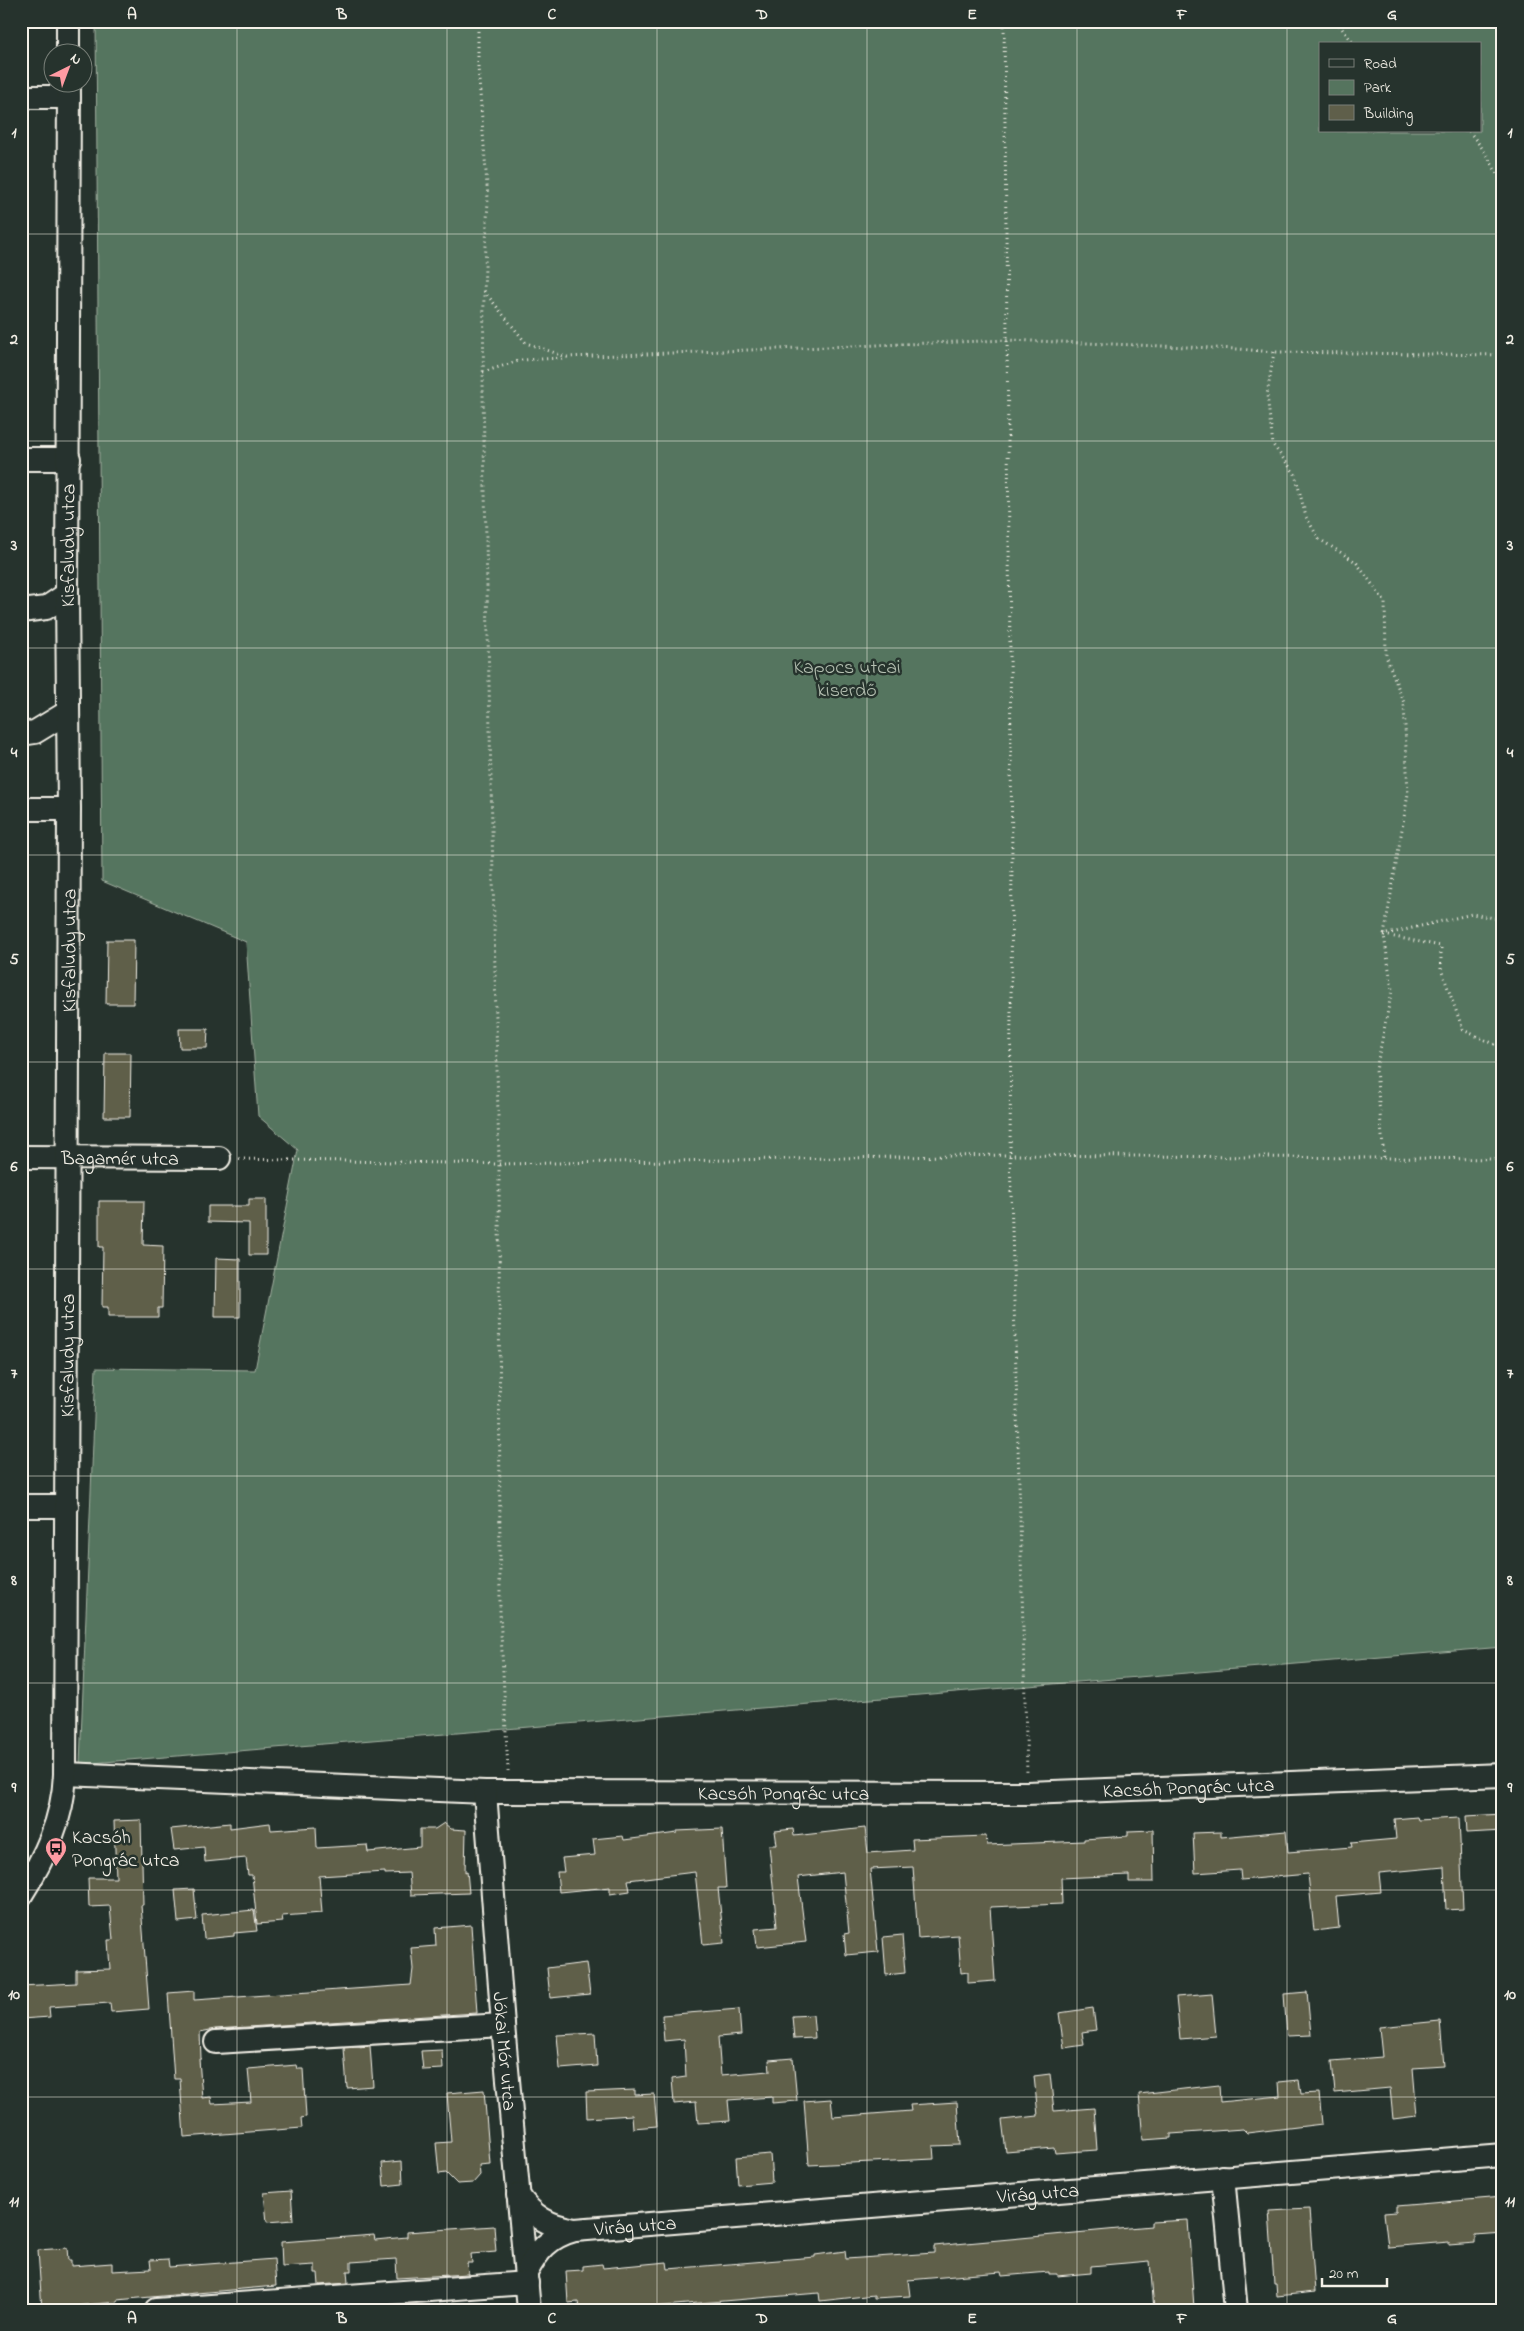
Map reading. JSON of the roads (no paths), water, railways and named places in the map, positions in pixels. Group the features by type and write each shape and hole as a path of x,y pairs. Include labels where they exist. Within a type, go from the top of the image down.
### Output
{"street":[{"path":"68,21 68,42"},
{"path":"21,97 55,92"},
{"name":"Kisfaludy utca","path":"21,1895 50,1845 59,1818 65,1774 70,809 67,594 69,92"},
{"path":"21,458 69,459"},
{"path":"21,611 46,608 67,594"},
{"path":"21,734 35,732 68,712"},
{"path":"21,809 70,809"},
{"name":"Bagamér utca","path":"21,1157 219,1158"},
{"path":"21,1506 67,1506"},
{"name":"Kacsóh Pongrác utca","path":"65,1774 485,1792 1027,1793 1503,1775"},
{"name":"Jókai Mór utca","path":"485,1792 502,2025 529,2310"},
{"path":"216,2042 502,2025"},
{"name":"Virág utca","path":"526,2278 534,2257 544,2244 553,2237 575,2230 1503,2155"},
{"path":"1223,2177 1236,2310"},
{"name":"Virág utca","path":"518,2195 527,2208 547,2223 575,2230"},
{"path":"156,2310 526,2278"}],"place":[{"name":"Kacsóh Pongrác utca","path":"56,1867"}],"park label":[{"name":"Kapocs utcai kiserdő","path":"847,678"}]}
